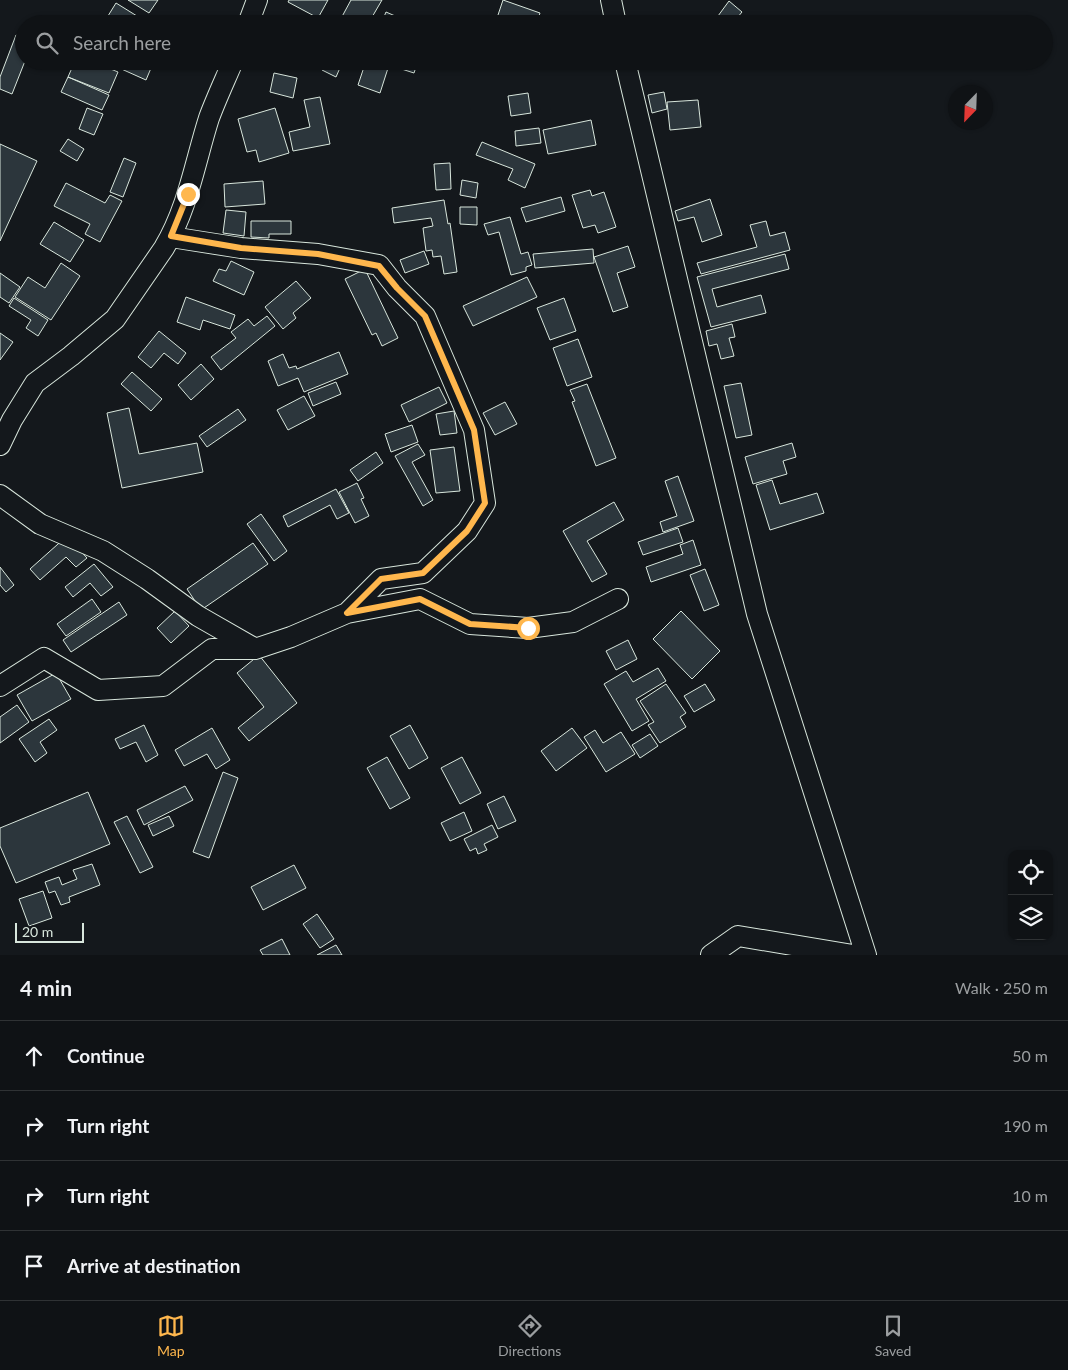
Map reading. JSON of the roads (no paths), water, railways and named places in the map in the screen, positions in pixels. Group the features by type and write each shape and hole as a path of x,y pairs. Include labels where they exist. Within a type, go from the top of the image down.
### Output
{"street":[{"path":"611,0 614,15"},
{"path":"250,15 254,1"},
{"path":"0,445 12,420 35,383 115,319 171,236 188,194 210,117 229,70"},
{"path":"627,70 757,614 866,955"},
{"path":"171,236 241,248 318,254 379,266 397,288 425,316 474,430 485,503 467,531 423,573 381,579 347,613"},
{"path":"0,495 40,524 103,551 147,579 198,616 255,649"},
{"path":"0,686 44,658 98,690 163,686 212,649 255,649 290,637 347,613 420,599 470,624 528,628 573,622 618,599"},
{"path":"711,955 738,936 853,955"}]}
